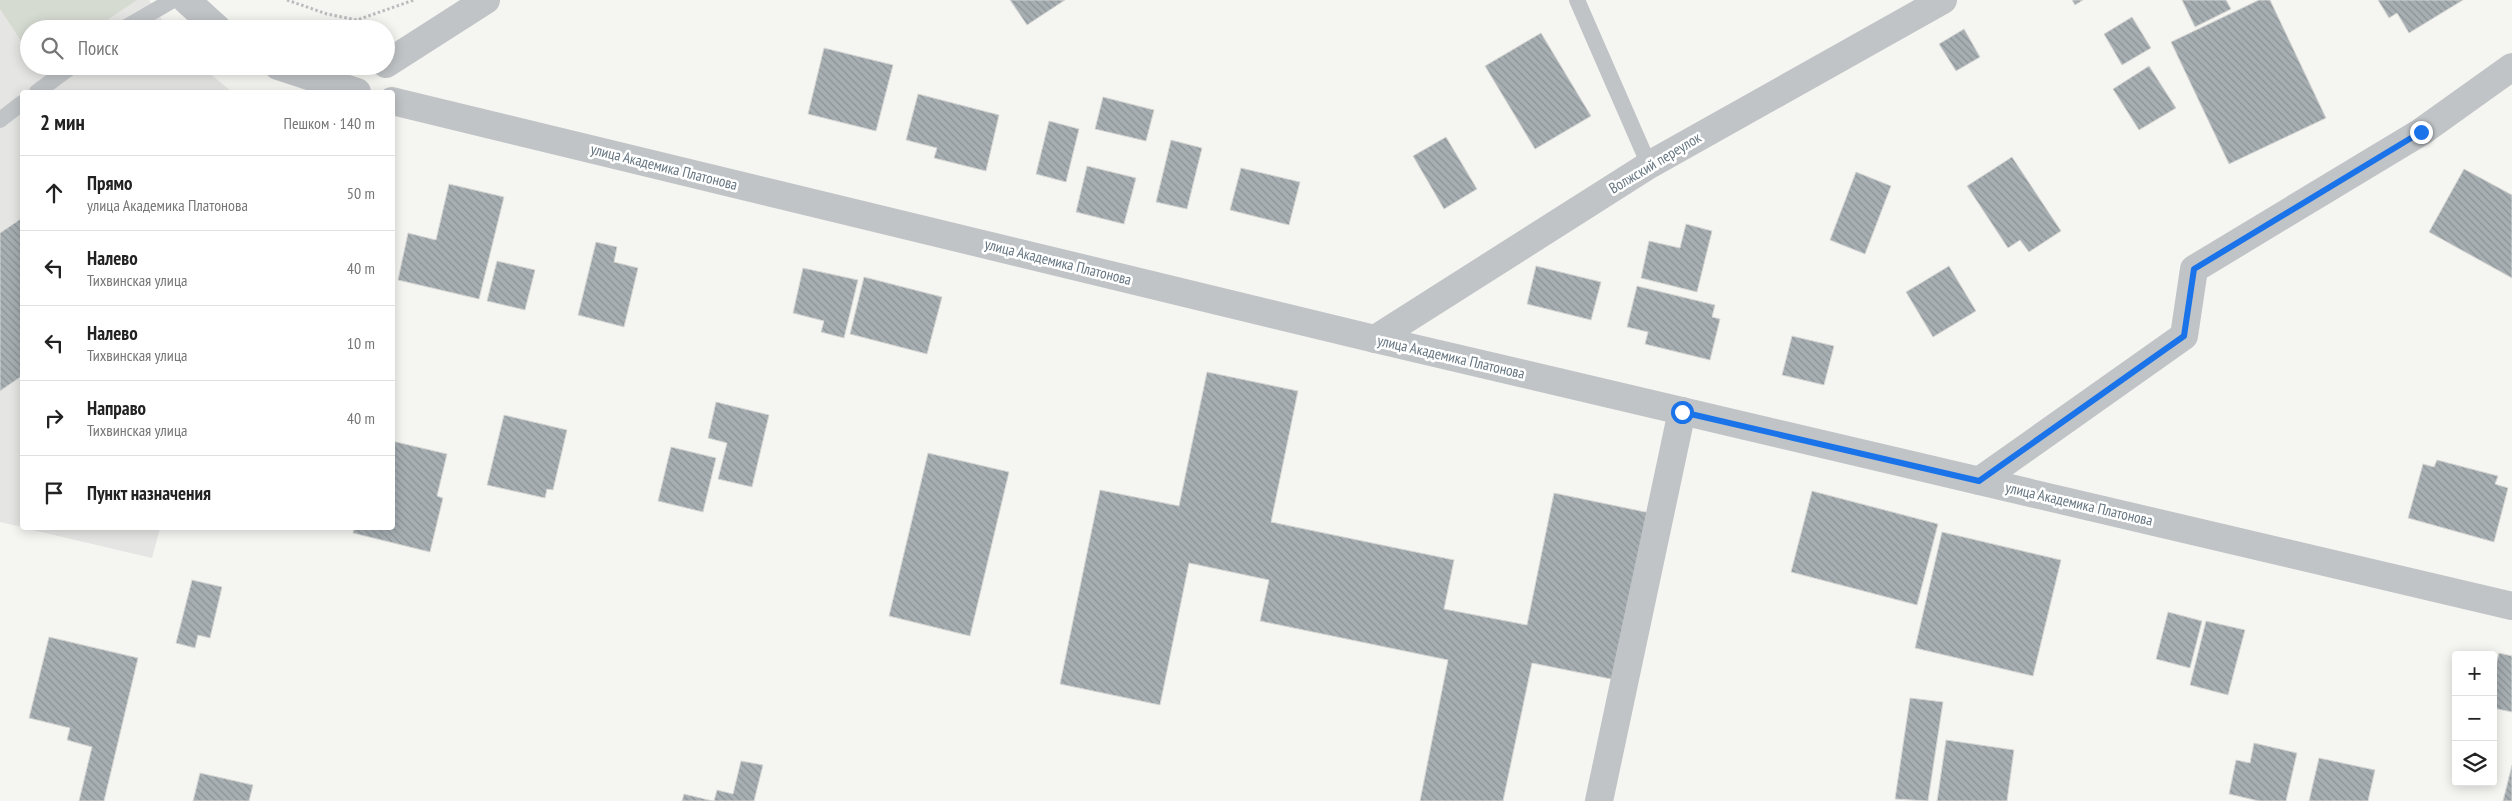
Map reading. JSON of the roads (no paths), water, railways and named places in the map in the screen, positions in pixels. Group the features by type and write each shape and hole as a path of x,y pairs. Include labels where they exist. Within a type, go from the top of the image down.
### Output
{"street":[{"path":"186,0 208,20"},
{"path":"395,59 486,0"},
{"name":"Волжский переулок","path":"1375,339 1649,165 1943,0"},
{"path":"1979,481 2184,336 2194,269 2421,132 2512,67"},
{"path":"305,75 349,90"},
{"path":"353,90 372,75"},
{"name":"улица Академика Платонова","path":"395,102 1375,339 2512,606"},
{"path":"1598,801 1682,412"}],"lane":[{"path":"139,20 173,0"},
{"path":"1577,0 1649,165"},
{"path":"40,90 60,75"},
{"path":"0,120 20,105"}]}
